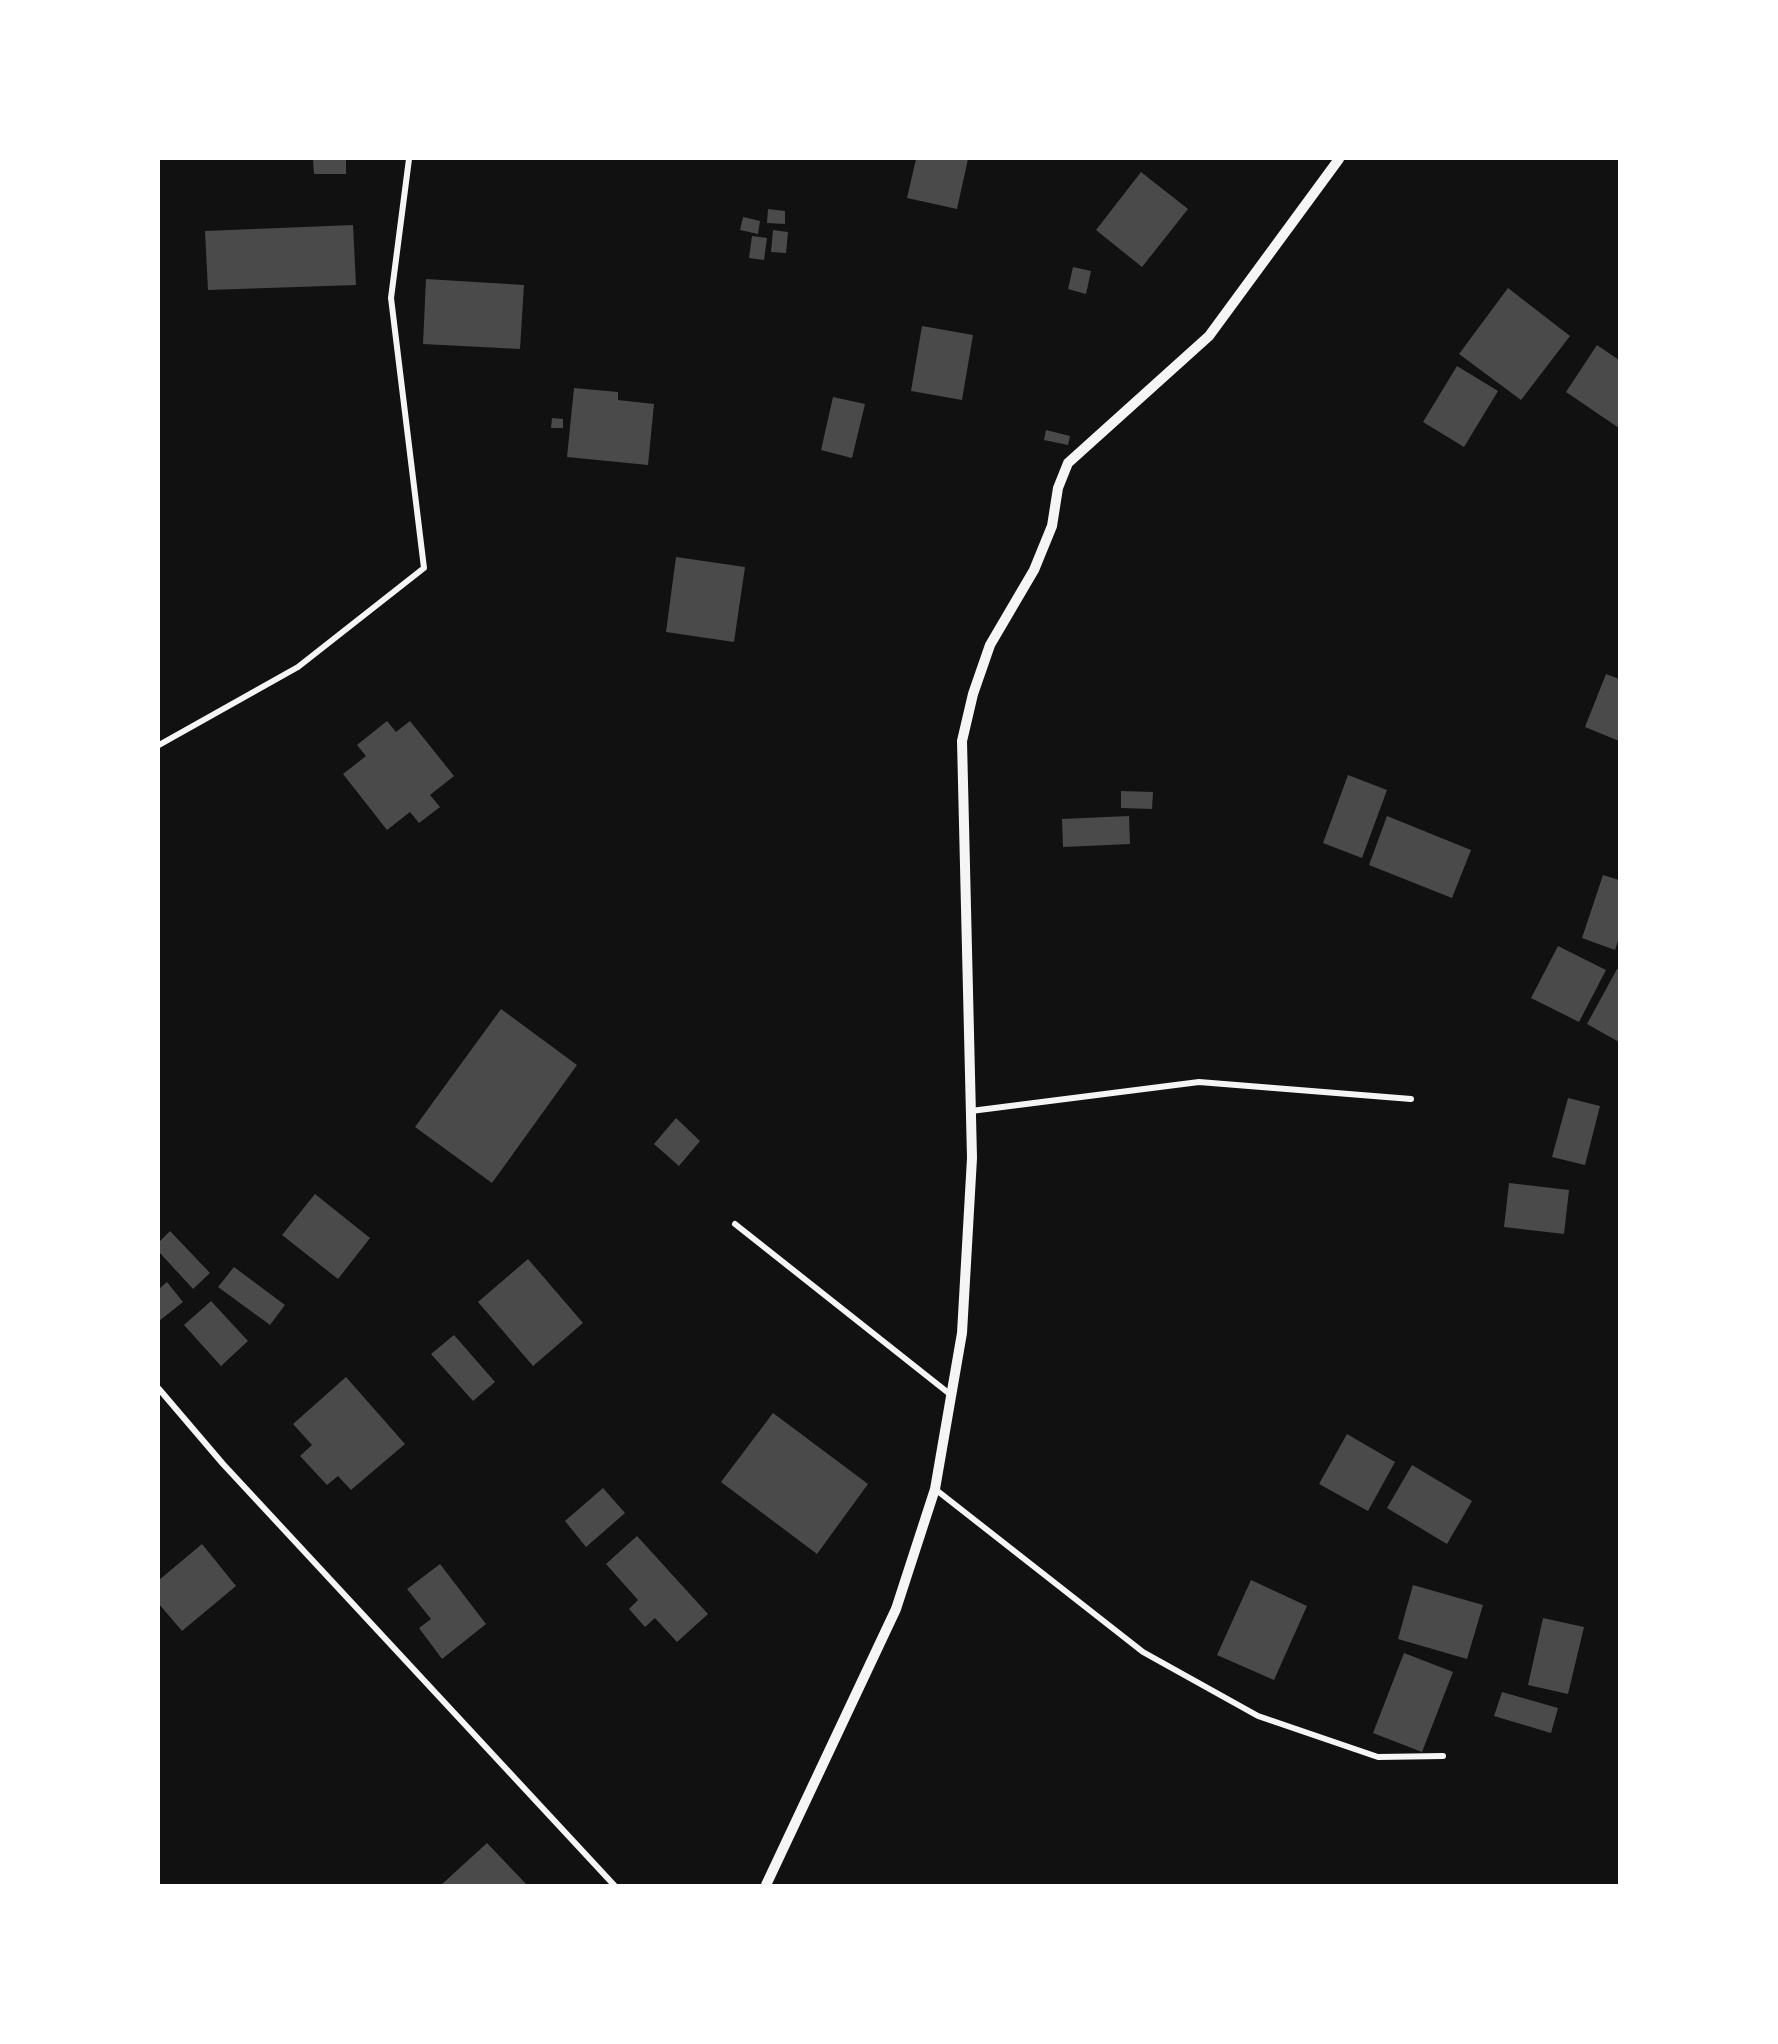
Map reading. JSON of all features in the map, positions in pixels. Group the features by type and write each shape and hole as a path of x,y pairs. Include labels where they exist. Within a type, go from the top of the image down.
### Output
{"street":[{"path":"159,745 298,667 424,568 390,298 409,159"},
{"path":"766,1885 896,1609 935,1489 962,1333 972,1158 962,741 973,694 990,645 1034,570 1052,526 1058,488 1068,463 1209,336 1339,159"},
{"path":"971,1111 1199,1082 1411,1099"},
{"path":"735,1224 951,1395"},
{"path":"159,1389 223,1464 614,1885"},
{"path":"935,1489 1143,1652 1258,1716 1378,1757 1443,1756"}],"building":[{"path":"313,159 346,159 346,174 314,174"},
{"path":"916,159 968,159 957,209 907,198"},
{"path":"1141,172 1188,209 1142,267 1096,230"},
{"path":"768,209 785,211 785,224 767,223"},
{"path":"743,217 760,221 758,234 740,230"},
{"path":"353,225 356,285 208,290 205,231"},
{"path":"773,230 788,232 786,253 771,252"},
{"path":"752,236 767,238 764,260 749,258"},
{"path":"1073,267 1091,271 1086,294 1068,289"},
{"path":"426,279 524,285 520,349 423,344"},
{"path":"1508,288 1570,336 1521,400 1459,354"},
{"path":"922,326 973,335 962,400 911,391"},
{"path":"1597,345 1619,360 1619,428 1566,392"},
{"path":"1457,366 1498,391 1464,447 1423,422"},
{"path":"574,388 618,392 618,400 654,404 648,465 567,457"},
{"path":"833,397 865,404 852,458 821,450"},
{"path":"552,418 563,419 563,428 551,428"},
{"path":"1046,430 1070,436 1068,445 1044,440"},
{"path":"676,557 745,567 734,642 666,632"},
{"path":"1606,674 1619,679 1619,741 1585,727"},
{"path":"387,721 396,732 410,721 454,776 430,795 440,807 419,823 410,812 387,830 343,774 366,756 357,745"},
{"path":"1348,775 1387,790 1362,858 1323,843"},
{"path":"1121,791 1153,792 1152,809 1121,808"},
{"path":"1129,816 1130,844 1063,847 1062,819"},
{"path":"1387,816 1471,850 1452,898 1369,865"},
{"path":"1603,875 1619,880 1619,938 1615,950 1582,938"},
{"path":"1558,946 1606,970 1579,1022 1531,998"},
{"path":"1619,969 1619,1042 1587,1024"},
{"path":"501,1009 577,1065 492,1183 415,1127"},
{"path":"1568,1098 1600,1106 1585,1165 1552,1157"},
{"path":"676,1118 700,1141 679,1166 654,1144"},
{"path":"1509,1183 1569,1190 1564,1234 1504,1227"},
{"path":"315,1194 370,1238 338,1279 282,1235"},
{"path":"170,1231 210,1273 193,1289 159,1252 159,1242"},
{"path":"528,1259 583,1323 533,1366 478,1302"},
{"path":"234,1267 285,1305 270,1325 218,1287"},
{"path":"167,1282 183,1302 159,1321 159,1289"},
{"path":"211,1301 248,1341 221,1366 184,1325"},
{"path":"454,1335 495,1382 473,1401 431,1354"},
{"path":"346,1377 405,1444 351,1490 338,1476 327,1485 300,1456 312,1445 293,1424"},
{"path":"773,1413 868,1484 817,1554 721,1482"},
{"path":"1347,1434 1395,1462 1368,1511 1319,1484"},
{"path":"1412,1465 1472,1501 1447,1544 1387,1508"},
{"path":"603,1488 625,1513 586,1547 565,1521"},
{"path":"637,1536 708,1614 677,1642 655,1618 645,1627 629,1609 638,1600 606,1564"},
{"path":"202,1544 236,1586 182,1631 159,1604 159,1580"},
{"path":"440,1564 486,1624 442,1659 419,1628 431,1619 407,1589"},
{"path":"1251,1580 1307,1606 1274,1680 1217,1655"},
{"path":"1413,1585 1483,1605 1467,1659 1398,1639"},
{"path":"1543,1618 1584,1627 1568,1694 1528,1685"},
{"path":"1404,1653 1453,1672 1422,1752 1373,1733"},
{"path":"1502,1692 1558,1708 1551,1733 1494,1716"},
{"path":"487,1843 527,1885 441,1885"}]}
